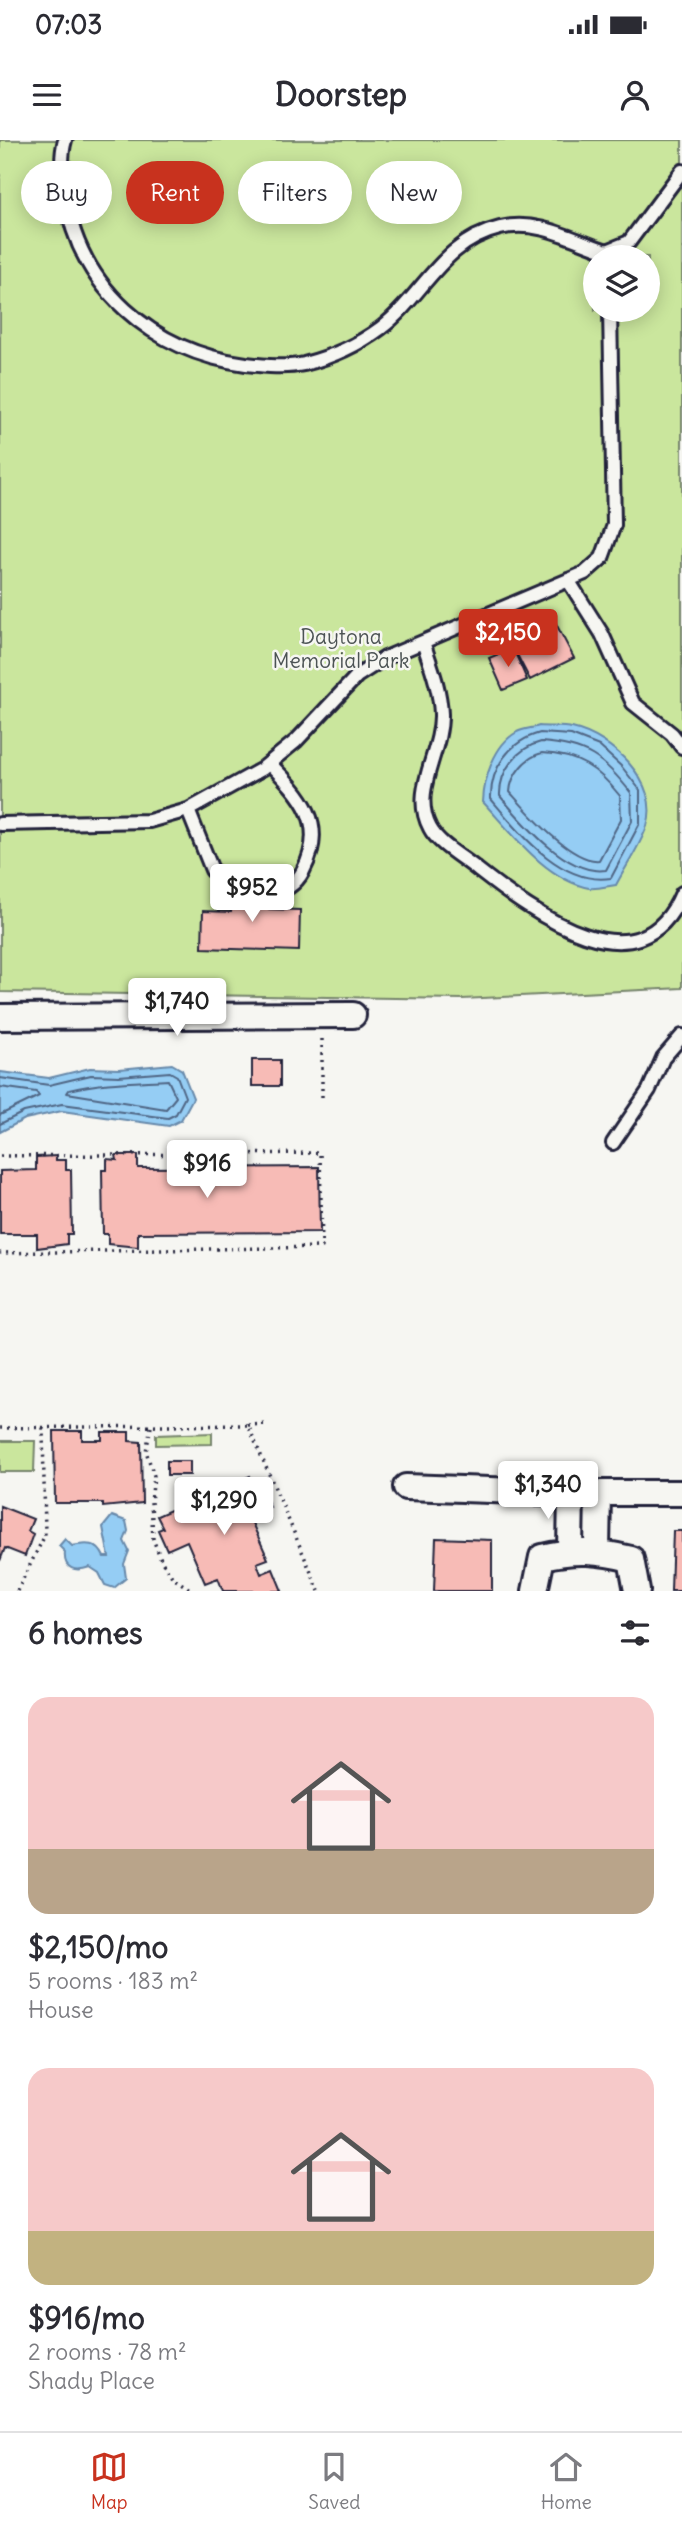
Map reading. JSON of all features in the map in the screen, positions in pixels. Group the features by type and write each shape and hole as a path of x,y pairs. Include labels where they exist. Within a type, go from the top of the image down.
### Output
{"street":[{"path":"0,1017 354,1015"},
{"path":"406,1487 571,1493 682,1493"},
{"path":"570,1550 571,1493"},
{"path":"597,1550 598,1493"},
{"path":"535,1591 542,1557 570,1550 597,1550 631,1559 637,1591"}],"lane":[{"path":"65,140 64,184 69,220 101,283 130,314 159,335 190,352 232,362 268,366 300,365 327,358 382,327 449,253 500,228 528,225 559,232 592,245"},
{"path":"626,245 682,171"},
{"path":"0,824 149,821 188,810 269,764 296,741 357,676 385,658 585,573 602,558 614,525 610,322"},
{"path":"568,580 608,645 633,704 672,734 682,747"},
{"path":"423,642 438,686 441,716 437,747 426,779 422,807 430,830 536,912 567,929 598,939 629,942 654,931 676,908 682,893"},
{"path":"269,764 293,787 307,808 314,830 312,854 300,877 281,893 269,894"},
{"path":"188,810 212,870 232,894"},
{"path":"613,1143 649,1090 663,1058 682,1036"}],"path":[{"path":"322,1039 322,1102"},
{"path":"0,1156 320,1153 322,1247 0,1253"},
{"path":"0,1428 267,1424"},
{"path":"248,1425 319,1591"},
{"path":"151,1426 146,1451 154,1476 151,1503 153,1539 162,1562 173,1578 193,1591"},
{"path":"17,1591 45,1535 43,1427"}],"green space":[{"name":"Daytona Memorial Park","path":"0,140 682,140 682,988 462,999 0,992"},
{"path":"212,1433 212,1444 156,1445 156,1435"},
{"path":"0,1441 35,1441 34,1472 0,1472"}],"water":[{"path":"539,726 568,727 603,741 630,764 640,778 647,794 647,826 616,885 589,888 558,875 530,853 483,802 488,773 502,745 517,732"},
{"path":"172,1064 182,1070 193,1098 181,1120 169,1126 62,1111 25,1119 0,1132 0,1072 49,1078 90,1068 119,1069"},
{"path":"112,1516 126,1521 128,1531 124,1541 129,1551 124,1564 126,1578 114,1588 105,1585 99,1573 90,1567 75,1569 68,1566 65,1552 59,1546 65,1539 72,1546 95,1546 104,1557 109,1557 103,1527"}],"building":[{"path":"554,620 574,658 530,680 510,641"},
{"path":"513,648 527,680 503,690 489,658"},
{"path":"232,886 269,887 269,909 300,910 299,951 202,948 203,911 231,912"},
{"path":"252,1060 280,1060 280,1086 252,1086"},
{"path":"116,1155 138,1155 138,1168 319,1167 320,1232 138,1233 138,1247 108,1244 108,1234 103,1234 102,1170 107,1170 107,1159 117,1160"},
{"path":"56,1156 56,1160 66,1160 66,1170 71,1170 72,1234 67,1234 67,1244 37,1248 37,1234 0,1234 0,1171 36,1170 36,1157"},
{"path":"54,1431 82,1431 82,1440 102,1440 102,1432 129,1432 129,1441 141,1442 142,1503 103,1507 103,1503 55,1503"},
{"path":"167,1461 190,1461 190,1475 167,1475"},
{"path":"250,1476 255,1489 261,1486 270,1507 249,1516 268,1559 257,1563 261,1574 273,1569 282,1591 223,1591 218,1578 205,1583 187,1541 167,1550 158,1530 163,1528 157,1516 198,1498 203,1510 215,1505 210,1493"},
{"path":"0,1506 33,1519 28,1531 33,1534 25,1556 5,1548 0,1561"},
{"path":"673,1531 682,1531 682,1591 671,1591"},
{"path":"436,1538 492,1540 492,1591 434,1591"}]}
